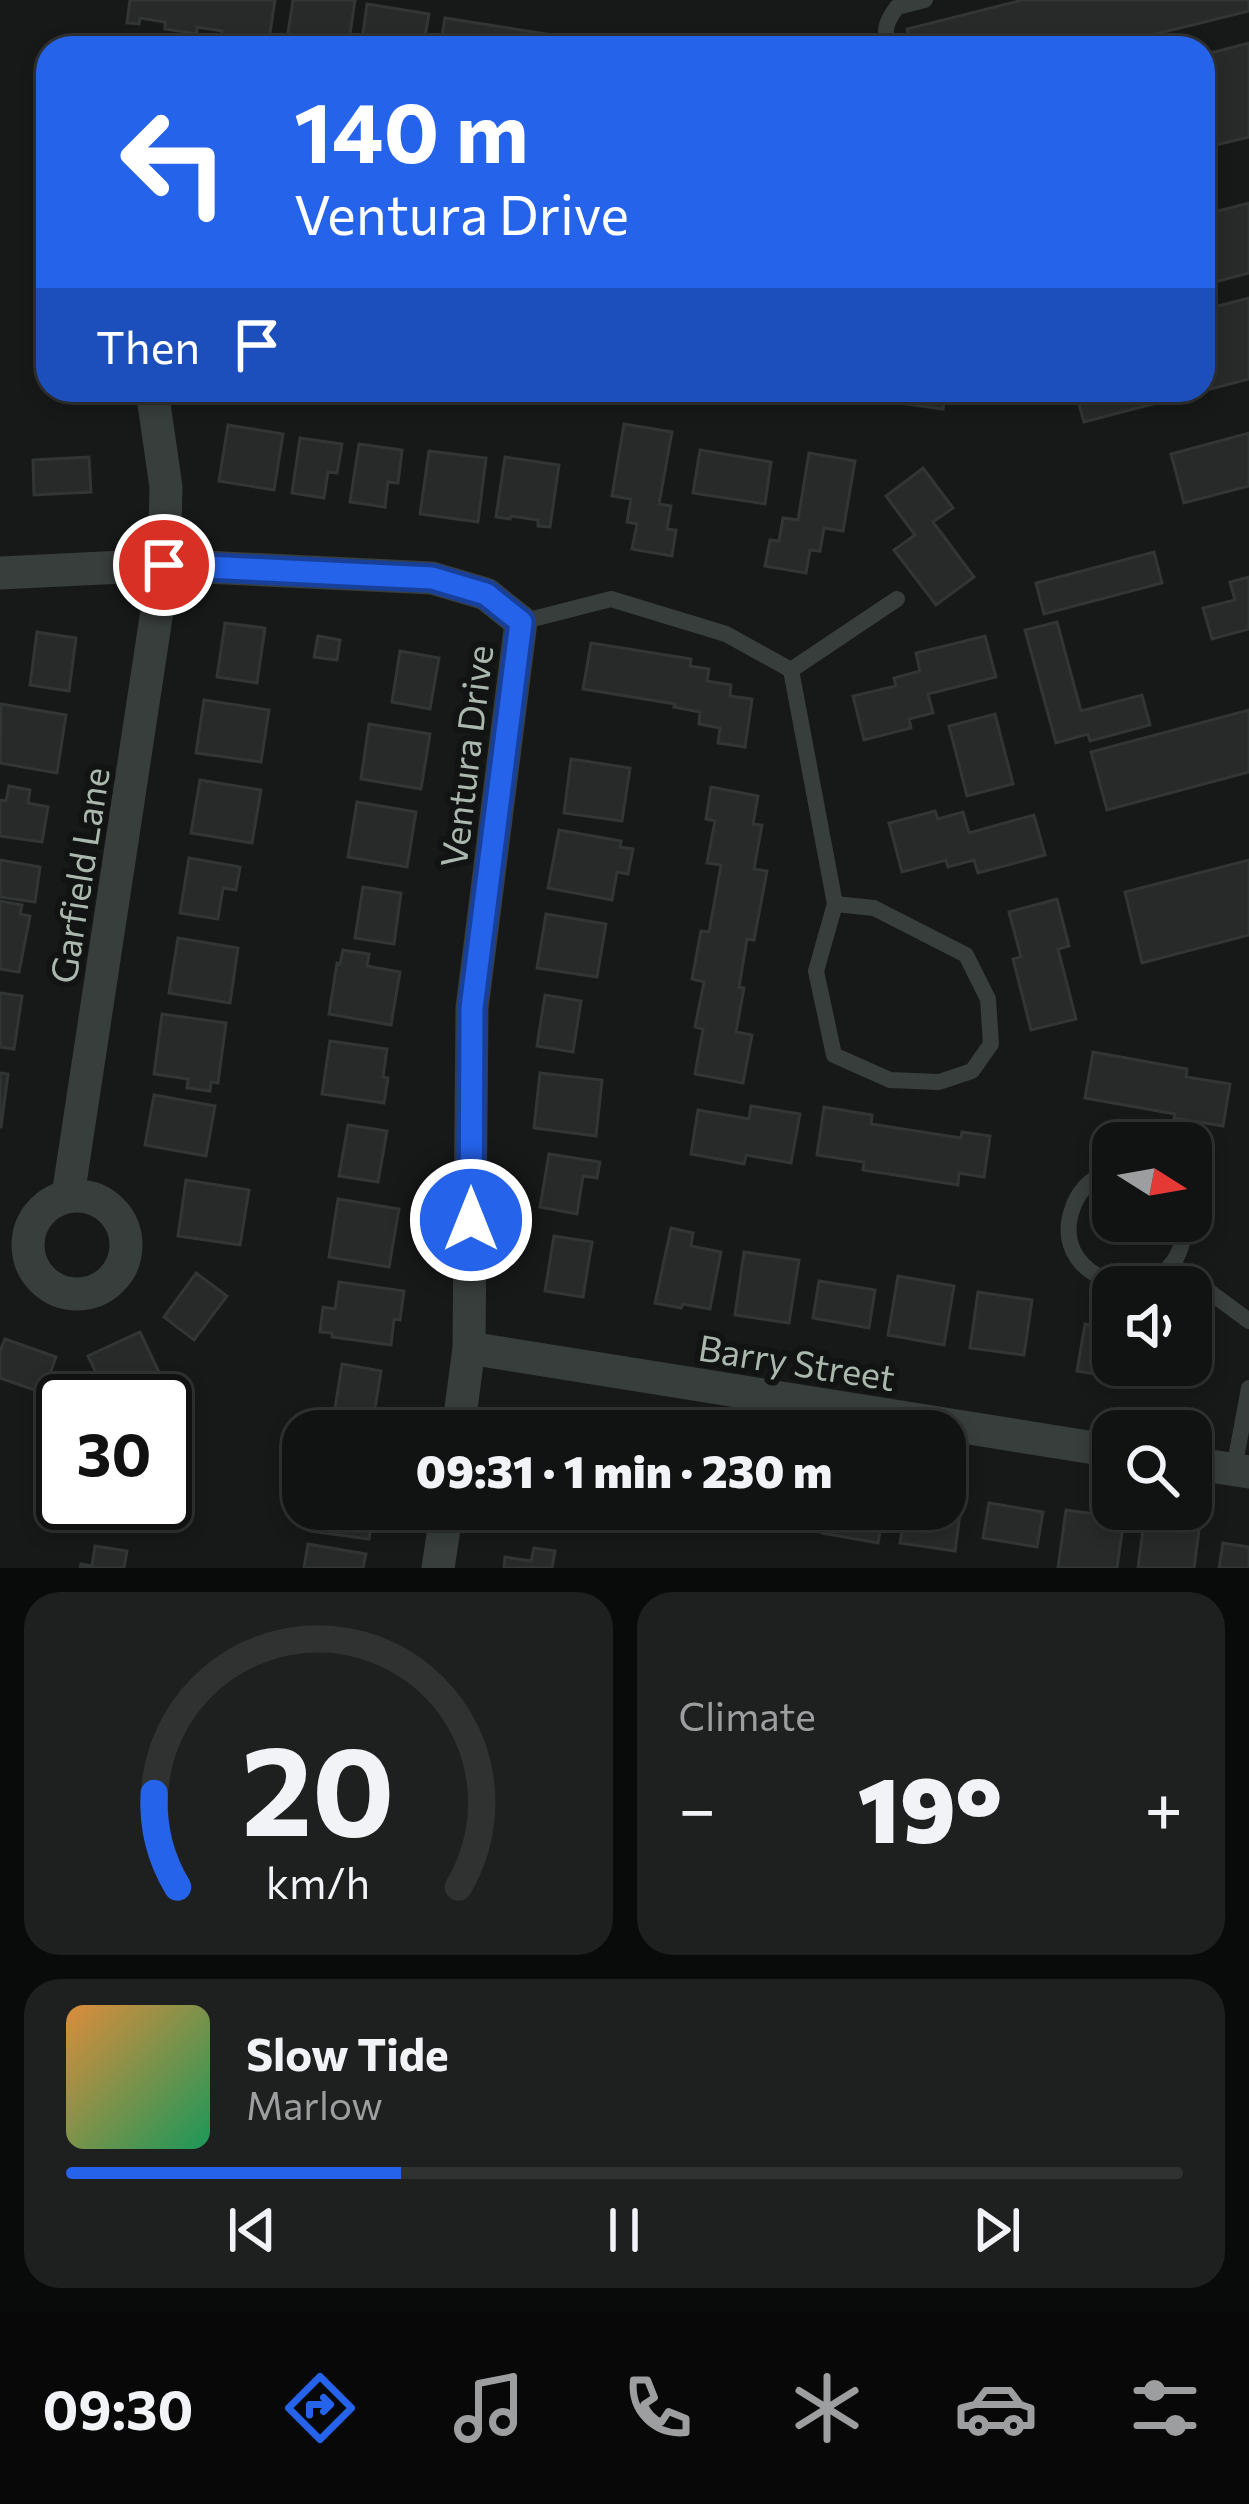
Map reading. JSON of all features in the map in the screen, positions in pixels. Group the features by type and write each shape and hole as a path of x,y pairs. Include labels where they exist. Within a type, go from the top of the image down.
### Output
{"street":[{"name":"Garfield Lane","path":"68,1196 164,565 166,487 154,402"},
{"name":"Ventura Drive","path":"0,573 164,565 432,578 486,594 521,622 472,1008 470,1348 461,1410"},
{"name":"Barry Street","path":"470,1348 1092,1448"},
{"path":"439,1568 444,1530"}],"lane":[{"path":"885,36 886,22 897,7 925,0"},
{"path":"521,622 611,599 726,634 791,670"},
{"path":"791,670 897,599"},
{"path":"791,670 836,904 817,971 834,1055 890,1080 939,1082 972,1071 991,1045 988,999 966,955 874,908 836,904"},
{"path":"1092,1180 1075,1201 1069,1219 1076,1256 1088,1270 1122,1285 1141,1283 1172,1264 1182,1242"},
{"path":"1172,1264 1249,1321"},
{"path":"1241,1471 1249,1388"}],"building":[{"path":"130,0 275,0 269,36 221,36 222,31 197,27 197,34 165,29 165,22 140,18 139,24 127,23"},
{"path":"293,0 355,0 350,36 288,36"},
{"path":"1023,0 1249,0 1249,11 1148,36 908,36 907,29"},
{"path":"367,4 429,14 425,36 363,36"},
{"path":"445,18 559,36 442,36"},
{"path":"1249,43 1249,137 1215,145 1215,52"},
{"path":"1249,203 1249,273 1215,282 1215,212"},
{"path":"1249,298 1249,379 1215,388 1215,307"},
{"path":"900,402 944,402 943,409"},
{"path":"1078,402 1161,402 1084,422"},
{"path":"624,424 672,432 659,504 671,506 667,529 676,530 672,556 632,549 637,524 627,522 631,499 612,496"},
{"path":"228,425 283,434 274,490 219,481"},
{"path":"1249,433 1249,486 1184,503 1171,454"},
{"path":"300,438 342,444 337,473 328,472 324,498 292,493"},
{"path":"359,444 402,450 398,483 388,482 385,507 350,502"},
{"path":"700,450 771,462 765,504 693,493"},
{"path":"429,451 486,458 478,522 420,514"},
{"path":"809,453 855,461 843,531 824,528 820,551 810,550 806,573 765,566 770,540 779,541 783,518 798,520"},
{"path":"89,457 91,492 34,495 33,460"},
{"path":"505,457 559,465 550,527 538,526 538,520 496,517"},
{"path":"923,468 953,508 933,522 974,577 936,605 894,550 915,535 886,496"},
{"path":"1154,552 1162,583 1044,614 1036,583"},
{"path":"1249,577 1249,629 1212,639 1203,608 1235,600 1230,582"},
{"path":"1057,622 1081,711 1142,695 1150,725 1090,741 1088,734 1056,743 1025,630"},
{"path":"225,623 265,628 257,683 217,677"},
{"path":"37,632 76,638 69,691 30,685"},
{"path":"318,636 340,640 337,660 314,657"},
{"path":"985,636 996,677 928,694 933,713 909,719 911,728 864,740 853,696 896,686 894,678 920,671 916,653"},
{"path":"591,643 691,659 690,666 709,669 707,681 731,685 730,696 752,699 745,747 718,743 720,728 699,724 700,712 583,689"},
{"path":"400,651 439,658 430,709 392,702"},
{"path":"204,700 269,710 261,762 196,753"},
{"path":"1,704 66,715 57,773 0,763"},
{"path":"1249,710 1249,772 1107,810 1091,752"},
{"path":"995,714 1013,784 967,796 949,726"},
{"path":"369,724 430,734 421,789 361,779"},
{"path":"571,759 630,768 622,821 564,813"},
{"path":"200,780 261,790 252,843 191,833"},
{"path":"9,786 30,790 28,803 48,807 42,842 0,836 0,800 6,801"},
{"path":"711,787 758,796 753,824 762,825 754,869 767,871 739,987 744,988 736,1032 752,1035 743,1083 695,1074 703,1029 695,1027 704,982 692,979 701,931 709,932 721,865 707,863 715,821 706,819"},
{"path":"357,802 416,812 407,867 348,857"},
{"path":"935,811 938,819 963,812 969,833 1034,815 1045,855 978,873 974,860 948,867 946,860 902,872 889,823"},
{"path":"559,830 621,841 620,847 633,849 628,874 617,872 612,900 548,888"},
{"path":"189,858 240,867 236,890 223,888 218,919 180,913"},
{"path":"0,860 40,867 35,902 0,897"},
{"path":"1249,860 1249,935 1142,963 1125,892"},
{"path":"363,887 401,893 394,944 355,938"},
{"path":"1057,899 1069,946 1058,949 1076,1019 1031,1030 1013,959 1021,957 1009,912"},
{"path":"0,901 22,905 20,914 30,916 19,972 0,969"},
{"path":"546,914 606,924 597,977 537,968"},
{"path":"178,938 238,948 230,1003 169,993"},
{"path":"343,950 369,954 367,966 400,972 391,1025 329,1014"},
{"path":"0,993 22,996 14,1049 0,1047"},
{"path":"545,995 581,1001 573,1052 537,1046"},
{"path":"162,1014 226,1023 218,1083 211,1082 210,1091 187,1088 188,1079 154,1074"},
{"path":"330,1041 387,1049 384,1103 322,1094"},
{"path":"1093,1052 1187,1069 1186,1077 1230,1084 1223,1126 1085,1098"},
{"path":"0,1073 8,1074 1,1127 0,1127"},
{"path":"540,1073 602,1080 596,1136 534,1128"},
{"path":"154,1095 215,1106 206,1156 145,1145"},
{"path":"751,1106 800,1114 791,1163 746,1155 744,1164 691,1154 698,1110 749,1119"},
{"path":"824,1107 872,1115 871,1124 961,1138 962,1132 990,1136 984,1177 959,1173 958,1185 863,1170 864,1162 817,1155"},
{"path":"348,1125 387,1131 378,1182 339,1176"},
{"path":"549,1154 600,1162 597,1178 583,1176 577,1214 540,1207"},
{"path":"186,1180 249,1190 240,1245 178,1236"},
{"path":"338,1199 399,1209 389,1267 329,1257"},
{"path":"671,1228 693,1233 691,1246 721,1252 710,1309 655,1303"},
{"path":"554,1236 592,1242 583,1297 545,1291"},
{"path":"744,1252 799,1260 789,1323 735,1315"},
{"path":"196,1273 227,1296 194,1340 164,1317"},
{"path":"898,1276 954,1286 944,1345 888,1335"},
{"path":"819,1281 875,1290 869,1328 813,1318"},
{"path":"339,1282 404,1291 391,1345 320,1332 323,1307 335,1309"},
{"path":"978,1292 1032,1300 1024,1355 970,1348"},
{"path":"1085,1324 1092,1325 1092,1373 1077,1371"},
{"path":"140,1332 160,1374 97,1374 88,1356"},
{"path":"5,1339 56,1357 50,1374 36,1374 36,1391 0,1378"},
{"path":"342,1364 381,1371 375,1410 335,1410"},
{"path":"989,1503 1043,1512 1037,1547 983,1538"},
{"path":"1066,1510 1092,1514 1092,1530 1122,1530 1117,1568 1058,1568"},
{"path":"310,1530 370,1530 369,1539"},
{"path":"822,1530 880,1530 878,1543"},
{"path":"902,1530 958,1530 955,1551 900,1543"},
{"path":"1143,1530 1199,1530 1194,1568 1138,1568"},
{"path":"1223,1543 1249,1547 1249,1568 1219,1568"},
{"path":"308,1544 366,1554 363,1568 304,1568"},
{"path":"95,1546 127,1551 124,1568 80,1568 81,1564 92,1566"},
{"path":"534,1548 555,1551 552,1568 504,1568 505,1557 531,1561"}],"route":[{"path":"164,565 432,578 486,594 521,622 472,1008 471,1220"}]}
